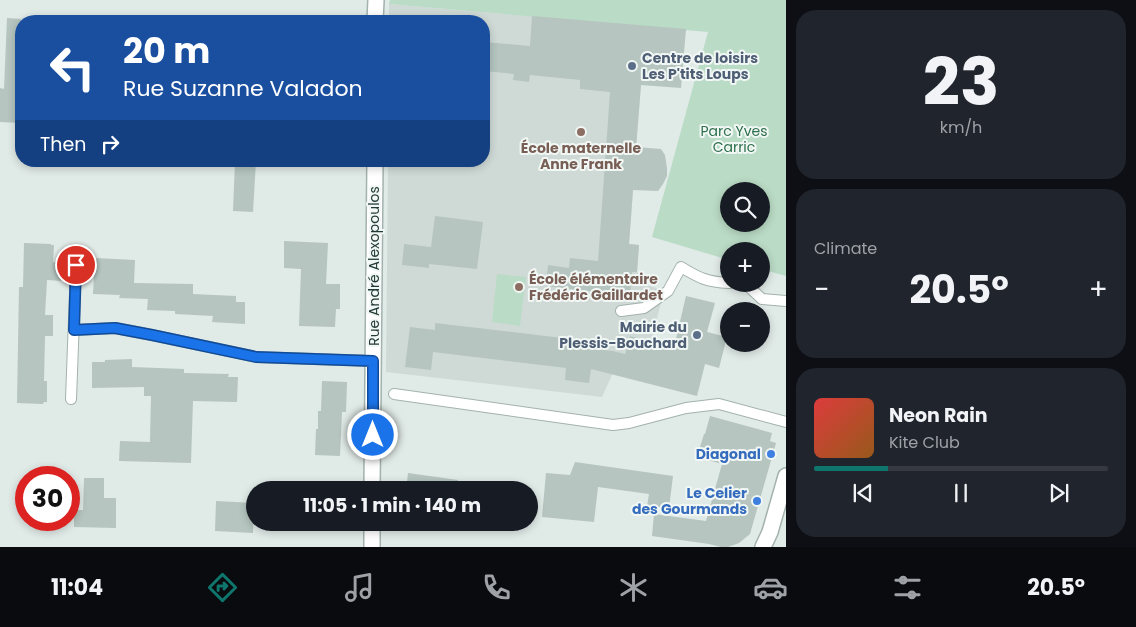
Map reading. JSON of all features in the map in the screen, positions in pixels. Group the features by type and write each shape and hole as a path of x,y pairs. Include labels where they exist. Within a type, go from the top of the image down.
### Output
{"street":[{"path":"375,15 376,0"},
{"name":"Rue André Alexopoulos","path":"372,481 374,167"},
{"path":"764,547 786,476"},
{"path":"372,531 372,547"}],"lane":[{"path":"72,399 76,265"},
{"path":"621,311 644,308 668,291 681,266 696,277 720,282"},
{"path":"754,292 762,299 786,301"},
{"path":"74,330 115,328 256,357 373,361"},
{"path":"394,394 614,425 629,423 686,408 719,404 786,422"}],"shaded area":[{"path":"389,4 585,21 611,83 641,85 629,244 639,245 637,272 641,272 638,283 668,291 666,299 662,299 651,341 630,336 625,354 622,353 602,397 386,372 388,167 490,167 490,15 389,15"}],"green space":[{"name":"Parc Yves Carric","path":"390,0 786,0 786,276 770,272 770,242 720,242 720,257 652,237 708,32 389,4"},
{"path":"497,274 526,277 520,326 492,322"}],"building":[{"path":"532,16 686,29 681,88 641,85 636,147 661,149 665,155 667,176 658,191 633,190 629,244 639,245 637,272 632,272 630,296 546,286 548,265 569,268 570,258 598,261 610,92 580,89 580,80 530,75 529,82 513,80 514,74 490,72 490,43 530,46"},
{"path":"7,18 15,19 15,123 0,122 0,88 4,89"},
{"path":"235,167 256,167 253,212 233,211"},
{"path":"435,216 483,222 477,269 429,264 429,268 402,265 404,244 431,247"},
{"path":"284,241 328,243 326,284 340,284 340,309 336,309 335,327 299,326 301,269 284,268"},
{"path":"24,243 54,245 53,262 61,263 61,281 47,280 45,315 53,315 53,336 45,336 44,381 47,381 47,402 43,404 17,403 19,287 23,287"},
{"path":"95,258 135,260 134,283 193,284 193,294 236,296 236,302 245,302 245,324 212,322 213,316 175,314 175,311 147,310 148,299 119,298 120,295 93,294"},
{"path":"686,296 715,303 707,332 720,335 720,352 723,352 719,368 705,364 697,396 591,369 589,383 565,380 566,368 433,352 431,370 405,367 410,327 435,330 435,323 571,339 570,346 625,354 630,336 674,347"},
{"path":"132,359 132,367 184,369 184,373 229,374 228,377 238,377 237,402 193,401 191,463 119,461 120,441 150,442 151,396 144,396 144,387 92,388 92,362"},
{"path":"322,381 347,382 346,412 342,412 340,456 315,455 318,411 321,411"},
{"path":"710,416 772,433 770,441 776,443 750,534 739,543 728,547 652,536 654,514 706,521 722,464 697,457"},
{"path":"575,462 673,476 669,508 647,506 649,494 598,487 594,522 542,517 546,473 570,475"},
{"path":"408,473 458,480 458,481 407,481"},
{"path":"84,478 104,478 104,498 116,498 116,528 80,527 80,510 83,510"},
{"path":"216,501 246,503 246,531 253,531 253,533 215,531"}],"place":[{"name":"Centre de loisirs Les P'tits Loups","path":"632,66"},
{"name":"École maternelle Anne Frank","path":"581,132"},
{"name":"École élémentaire Frédéric Gaillardet","path":"519,287"},
{"name":"Mairie du Plessis-Bouchard","path":"697,335"},
{"name":"Diagonal","path":"771,454"},
{"name":"Le Celier des Gourmands","path":"757,501"}],"route":[{"path":"76,265 74,330 115,328 256,357 373,361 373,435"}]}
